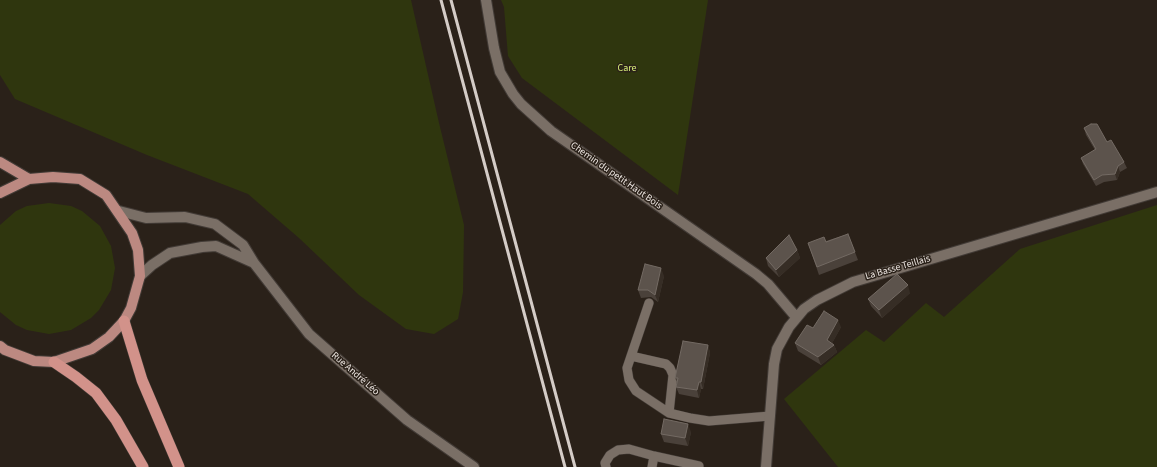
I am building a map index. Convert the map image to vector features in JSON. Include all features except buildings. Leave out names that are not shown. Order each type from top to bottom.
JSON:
[{"type":"highway","points":[[124,320],[142,380],[179,467]]},
{"type":"highway","points":[[54,362],[96,393],[116,420],[143,467]]},
{"type":"main road","points":[[0,162],[29,179]]},
{"type":"main road","points":[[0,193],[29,179],[53,177],[80,179],[106,195],[119,211],[132,233],[138,250],[140,276],[131,308],[124,320],[109,337],[92,349],[54,362],[34,361],[5,350],[0,346]]},
{"type":"street","name":"Chemin du petit Haut Bois","points":[[486,0],[494,48],[500,72],[513,94],[528,111],[558,135],[756,274],[768,284],[796,317]]},
{"type":"street","name":"La Basse Teillais","points":[[766,467],[774,364],[778,349],[782,338],[796,317],[817,300],[853,282],[1157,192]]},
{"type":"street","name":"Rue André Léo","points":[[119,211],[146,218],[185,217],[215,224],[243,245],[254,263],[309,334],[407,420],[474,467]]},
{"type":"street","name":"Rue André Léo","points":[[140,276],[152,265],[170,253],[202,247],[216,246],[254,263]]},
{"type":"lane","points":[[649,303],[626,368],[629,380],[636,391],[669,413],[709,421],[770,416]]},
{"type":"lane","points":[[631,356],[666,364],[670,368],[673,375],[669,413]]},
{"type":"lane","points":[[606,467],[605,463],[610,455],[618,450],[629,449],[698,466]]},
{"type":"lane","points":[[652,467],[654,456]]},
{"type":"green space","points":[[0,0],[411,0],[464,225],[463,292],[458,319],[434,334],[406,329],[359,295],[299,238],[248,194],[147,155],[15,99],[0,75]]},
{"type":"green space","name":"Care","points":[[501,0],[708,0],[678,195],[522,78],[508,56],[504,7]]},
{"type":"green space","points":[[49,203],[71,206],[82,211],[100,226],[111,246],[115,268],[111,290],[99,310],[91,318],[71,330],[49,334],[27,330],[16,325],[0,312],[0,225],[16,211],[27,206]]},
{"type":"green space","points":[[1157,205],[1157,467],[838,467],[784,399],[866,330],[884,342],[926,303],[944,317],[1020,249]]},
{"type":"railway","points":[[441,0],[565,467]]},
{"type":"railway","points":[[451,0],[575,467]]}]
